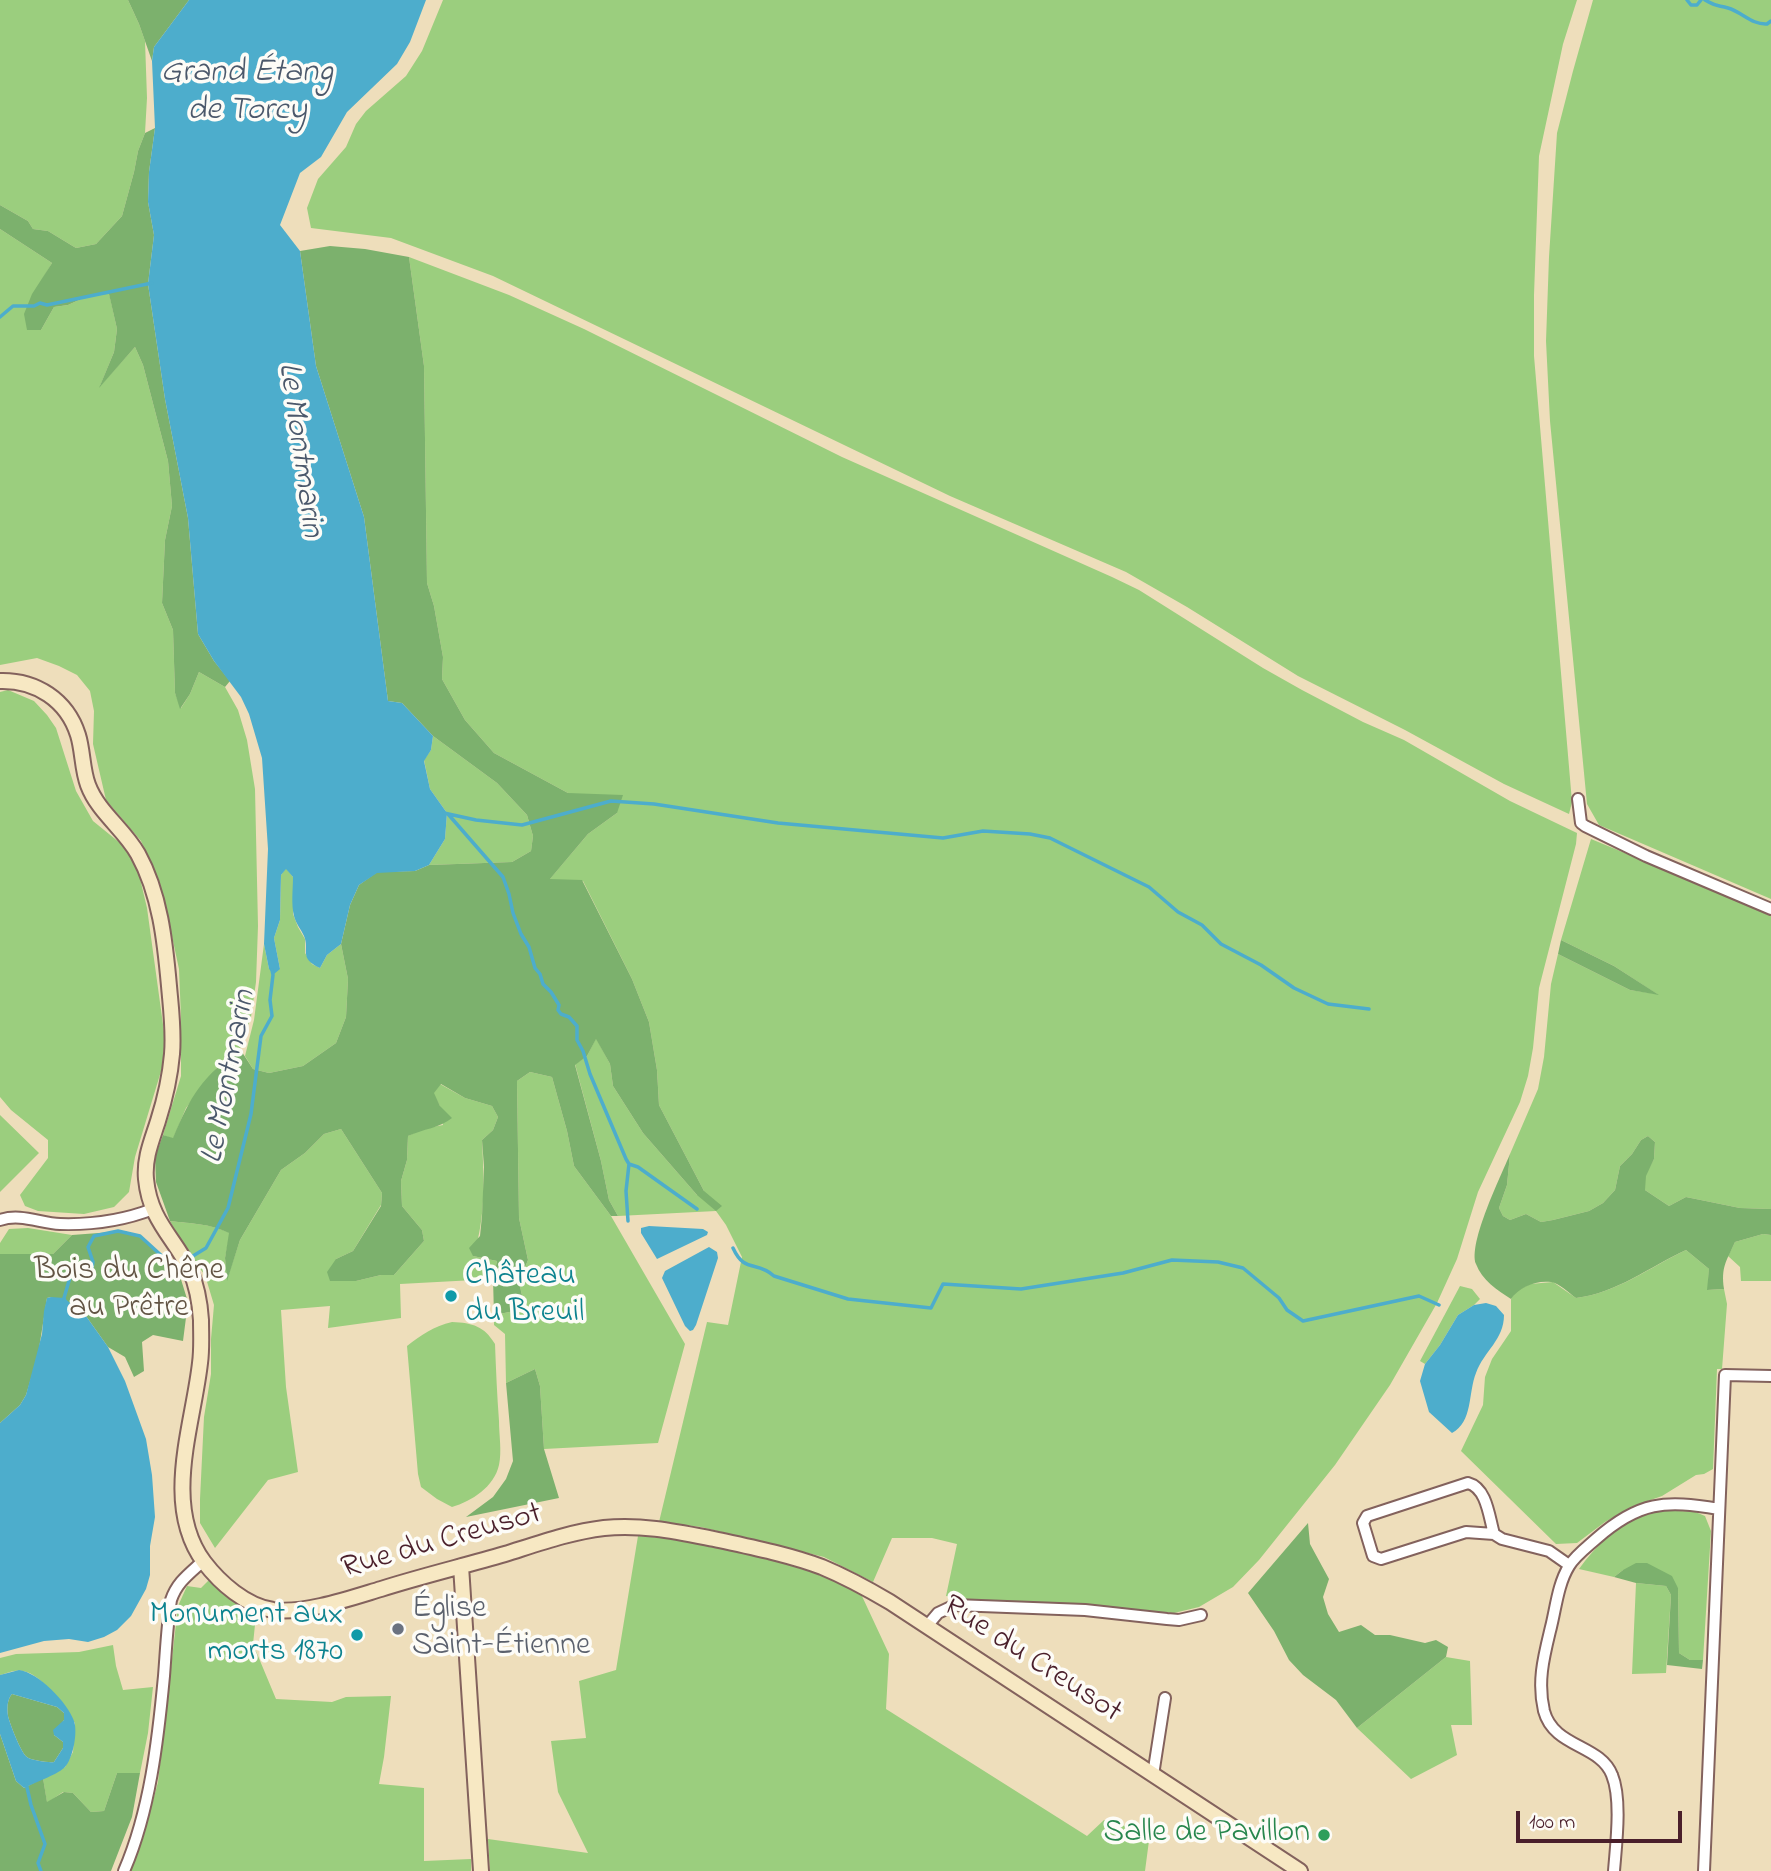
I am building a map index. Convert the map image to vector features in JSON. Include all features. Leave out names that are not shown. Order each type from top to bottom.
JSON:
[{"type":"street","name":"Rue du Creusot","points":[[0,681],[18,681],[44,690],[64,709],[77,733],[88,787],[94,799],[137,852],[153,886],[162,926],[172,1026],[170,1076],[148,1148],[146,1179],[153,1209],[161,1227],[185,1263],[195,1286],[201,1318],[201,1359],[183,1468],[183,1508],[193,1541],[203,1561],[222,1581],[245,1600],[260,1607],[291,1610],[335,1602],[577,1533],[603,1528],[653,1528],[765,1550],[820,1567],[867,1588],[1300,1871]]},
{"type":"street","points":[[1578,799],[1581,823],[1585,826],[1646,856],[1771,909]]},
{"type":"street","points":[[0,1220],[22,1218],[60,1224],[105,1223],[153,1209]]},
{"type":"street","points":[[1704,1871],[1725,1375],[1771,1376]]},
{"type":"street","points":[[1494,1534],[1481,1492],[1476,1485],[1468,1483],[1367,1516],[1363,1523],[1373,1556],[1381,1559],[1466,1532],[1494,1534],[1502,1539],[1549,1551],[1569,1565]]},
{"type":"street","points":[[1614,1871],[1617,1807],[1612,1773],[1604,1763],[1563,1738],[1552,1728],[1545,1715],[1540,1676],[1555,1603],[1569,1565],[1605,1531],[1647,1507],[1661,1504],[1690,1504],[1719,1509]]},
{"type":"street","points":[[124,1871],[142,1820],[148,1792],[163,1688],[171,1601],[181,1580],[203,1561]]},
{"type":"street","points":[[461,1566],[481,1871]]},
{"type":"street","points":[[927,1626],[938,1613],[955,1605],[1085,1611],[1179,1620],[1201,1615]]},
{"type":"street","points":[[1153,1775],[1165,1698]]},
{"type":"green space","points":[[0,0],[128,0],[139,24],[145,41],[145,133],[122,216],[96,244],[76,248],[48,231],[33,229],[28,221],[0,205]]},
{"type":"green space","points":[[128,0],[189,0],[154,47],[152,61],[139,24]]},
{"type":"green space","points":[[443,0],[1577,0],[1563,44],[1539,156],[1534,295],[1534,356],[1572,802],[1569,814],[1504,784],[1298,676],[1126,572],[950,496],[493,276],[391,238],[311,228],[307,208],[318,179],[346,147],[356,124],[366,111],[406,76],[422,51]]},
{"type":"green space","points":[[1593,0],[1771,0],[1771,899],[1599,825],[1587,804],[1550,421],[1546,341],[1557,133]]},
{"type":"green space","points":[[155,128],[149,172],[148,202],[154,235],[148,284],[165,399],[188,518],[198,634],[230,681],[225,687],[199,672],[180,709],[175,693],[173,630],[162,603],[165,540],[172,506],[168,461],[143,365],[135,347],[99,388],[114,352],[117,329],[109,294],[90,295],[68,305],[54,307],[41,330],[27,330],[24,314],[32,294],[52,263],[0,229],[0,205],[28,221],[33,229],[48,231],[76,248],[96,244],[122,216],[138,151],[145,133]]},
{"type":"green space","points":[[0,229],[52,263],[43,278],[41,330],[54,307],[68,305],[90,295],[109,293],[117,329],[114,352],[100,386],[135,347],[143,365],[168,461],[172,506],[165,540],[162,603],[173,630],[175,693],[181,708],[199,672],[225,687],[238,710],[247,740],[255,789],[258,926],[256,982],[251,1017],[240,1049],[219,1065],[186,1108],[173,1139],[163,1135],[181,1076],[179,969],[155,872],[141,841],[106,800],[93,744],[94,711],[90,691],[77,675],[37,658],[0,665]]},
{"type":"green space","points":[[330,246],[409,257],[424,366],[427,583],[443,657],[442,679],[465,720],[494,753],[568,793],[623,795],[617,813],[588,834],[550,879],[582,880],[632,979],[649,1022],[657,1070],[659,1105],[704,1191],[722,1206],[716,1211],[697,1195],[643,1133],[613,1086],[610,1064],[596,1039],[587,1056],[575,1065],[609,1200],[618,1216],[611,1216],[574,1166],[552,1077],[530,1072],[517,1081],[519,1218],[528,1260],[519,1282],[525,1309],[494,1315],[493,1279],[497,1261],[473,1256],[469,1248],[480,1236],[484,1167],[482,1140],[493,1130],[498,1117],[492,1106],[465,1098],[441,1084],[434,1093],[440,1106],[452,1118],[408,1136],[407,1160],[401,1181],[402,1206],[422,1230],[424,1241],[394,1275],[356,1281],[330,1281],[327,1272],[336,1259],[353,1251],[381,1206],[382,1193],[341,1129],[324,1134],[305,1153],[281,1170],[240,1240],[227,1281],[225,1258],[229,1233],[207,1226],[170,1221],[156,1182],[155,1157],[163,1135],[173,1138],[199,1088],[240,1049],[253,1069],[269,1073],[303,1066],[336,1043],[346,1017],[348,979],[341,944],[350,905],[359,885],[377,872],[415,871],[429,865],[512,862],[531,851],[533,836],[527,815],[497,783],[433,736],[402,703],[388,701],[364,517],[316,366],[300,251]]},
{"type":"green space","points":[[409,257],[509,295],[584,329],[842,457],[1139,590],[1302,690],[1404,740],[1510,801],[1577,833],[1539,988],[1528,1076],[1520,1102],[1478,1192],[1457,1259],[1437,1303],[1390,1385],[1335,1465],[1259,1560],[1233,1587],[1199,1607],[1174,1613],[963,1599],[946,1596],[957,1544],[932,1538],[892,1538],[873,1582],[824,1557],[701,1527],[659,1522],[707,1322],[728,1325],[742,1257],[716,1211],[618,1216],[609,1200],[575,1064],[587,1056],[596,1038],[610,1064],[613,1086],[643,1133],[697,1195],[704,1191],[659,1105],[657,1070],[649,1022],[632,979],[583,881],[549,880],[588,834],[617,813],[568,793],[494,753],[465,720],[442,679],[443,657],[427,583],[424,366]]},
{"type":"green space","points":[[8,690],[34,701],[56,728],[76,791],[93,821],[125,847],[138,870],[147,908],[165,1039],[162,1068],[135,1157],[129,1192],[114,1207],[84,1214],[38,1211],[25,1206],[20,1195],[48,1158],[48,1140],[11,1110],[0,1097],[0,692]]},
{"type":"green space","points":[[433,736],[497,783],[527,815],[533,836],[531,851],[512,862],[429,865],[445,839],[447,813],[430,789],[424,760],[431,750]]},
{"type":"green space","points":[[1591,839],[1771,916],[1771,1209],[1740,1208],[1686,1197],[1669,1206],[1645,1190],[1645,1176],[1654,1159],[1655,1142],[1648,1136],[1641,1140],[1620,1166],[1615,1190],[1603,1203],[1589,1211],[1541,1222],[1526,1214],[1510,1220],[1503,1216],[1499,1208],[1507,1185],[1510,1154],[1538,1089],[1551,984],[1558,954],[1630,990],[1657,994],[1614,966],[1561,940]]},
{"type":"green space","points":[[286,868],[293,877],[293,914],[305,939],[305,953],[312,964],[320,968],[327,955],[341,944],[348,979],[346,1017],[336,1043],[303,1066],[269,1073],[253,1069],[245,1056],[254,1020],[264,944],[269,969],[280,969],[274,938],[280,920],[281,875]]},
{"type":"green space","points":[[1561,940],[1614,966],[1659,995],[1630,990],[1558,954]]},
{"type":"green space","points":[[530,1072],[552,1077],[574,1166],[611,1216],[685,1344],[658,1443],[544,1449],[540,1386],[535,1369],[506,1383],[505,1334],[494,1325],[494,1315],[525,1309],[519,1282],[528,1260],[519,1218],[517,1081]]},
{"type":"green space","points":[[440,1084],[465,1098],[492,1106],[498,1117],[493,1130],[482,1140],[482,1213],[473,1256],[497,1261],[493,1279],[400,1284],[401,1318],[328,1328],[330,1306],[281,1310],[286,1387],[298,1472],[268,1480],[215,1548],[200,1523],[204,1417],[211,1374],[214,1305],[205,1275],[189,1255],[170,1221],[207,1226],[230,1233],[225,1258],[227,1279],[240,1240],[281,1170],[305,1153],[324,1134],[341,1129],[382,1193],[381,1205],[353,1251],[336,1259],[356,1281],[394,1275],[424,1241],[422,1230],[402,1206],[401,1181],[407,1160],[408,1136],[422,1129],[443,1125],[440,1106],[433,1093]]},
{"type":"green space","points":[[0,1115],[39,1153],[0,1192]]},
{"type":"green space","points":[[1648,1136],[1655,1142],[1654,1159],[1646,1176],[1645,1190],[1669,1206],[1686,1197],[1740,1208],[1771,1209],[1771,1235],[1763,1234],[1735,1242],[1724,1270],[1724,1289],[1707,1290],[1709,1269],[1686,1250],[1619,1285],[1576,1298],[1557,1284],[1545,1282],[1523,1288],[1511,1299],[1486,1280],[1476,1264],[1477,1241],[1510,1154],[1507,1185],[1499,1208],[1503,1216],[1510,1220],[1526,1214],[1541,1222],[1589,1211],[1603,1203],[1615,1190],[1620,1166],[1641,1140]]},
{"type":"green space","points":[[28,1228],[72,1235],[53,1254],[0,1254],[0,1243],[9,1229]]},
{"type":"green space","name":"Bois du Chêne au Prêtre","points":[[125,1231],[146,1240],[179,1273],[188,1302],[183,1341],[153,1335],[142,1342],[144,1371],[134,1377],[125,1357],[108,1347],[86,1316],[51,1297],[47,1298],[38,1355],[26,1395],[20,1405],[0,1423],[0,1254],[53,1254],[72,1235]]},
{"type":"green space","points":[[1763,1234],[1771,1235],[1771,1281],[1741,1281],[1740,1267],[1728,1256],[1735,1242]]},
{"type":"green space","points":[[1686,1250],[1709,1269],[1708,1290],[1724,1289],[1727,1304],[1722,1369],[1717,1369],[1713,1469],[1696,1475],[1662,1496],[1631,1507],[1577,1543],[1556,1544],[1461,1451],[1483,1405],[1485,1377],[1492,1359],[1511,1331],[1511,1299],[1516,1291],[1530,1284],[1553,1282],[1576,1298],[1591,1295],[1619,1285]]},
{"type":"green space","points":[[1460,1286],[1472,1289],[1480,1299],[1458,1315],[1425,1364],[1420,1361]]},
{"type":"green space","points":[[452,1322],[477,1327],[487,1333],[495,1344],[500,1449],[499,1465],[492,1480],[474,1497],[452,1507],[421,1487],[407,1346],[428,1331]]},
{"type":"green space","points":[[535,1369],[540,1386],[544,1449],[559,1498],[466,1517],[493,1497],[506,1479],[513,1461],[506,1383]]},
{"type":"green space","points":[[1659,1511],[1693,1511],[1705,1516],[1711,1531],[1703,1660],[1690,1660],[1679,1653],[1678,1588],[1623,1570],[1614,1577],[1579,1569],[1609,1536],[1627,1522]]},
{"type":"green space","points":[[1308,1523],[1310,1544],[1329,1579],[1323,1597],[1328,1614],[1339,1632],[1361,1625],[1375,1635],[1390,1635],[1425,1643],[1436,1640],[1448,1647],[1446,1657],[1357,1728],[1336,1700],[1303,1675],[1289,1660],[1274,1631],[1248,1593]]},
{"type":"green space","points":[[638,1536],[691,1540],[777,1561],[818,1573],[861,1594],[889,1654],[886,1709],[1087,1836],[1104,1820],[1150,1833],[1145,1871],[490,1871],[488,1839],[588,1853],[558,1792],[551,1741],[586,1738],[579,1681],[616,1670]]},
{"type":"green space","points":[[1636,1563],[1647,1563],[1672,1576],[1678,1588],[1679,1653],[1690,1660],[1703,1660],[1702,1669],[1667,1665],[1671,1595],[1666,1586],[1636,1583],[1614,1577]]},
{"type":"green space","points":[[209,1580],[256,1615],[253,1644],[276,1699],[332,1702],[346,1697],[391,1696],[379,1784],[424,1788],[424,1861],[471,1859],[471,1871],[131,1871],[158,1782],[178,1606],[187,1586],[201,1588]]},
{"type":"green space","points":[[1636,1583],[1666,1586],[1671,1595],[1666,1673],[1632,1674]]},
{"type":"green space","points":[[113,1645],[123,1690],[153,1687],[140,1773],[117,1773],[104,1811],[91,1812],[73,1793],[63,1792],[47,1803],[43,1778],[65,1767],[73,1752],[75,1723],[38,1678],[17,1670],[0,1675],[0,1658],[16,1654],[79,1652]]},
{"type":"green space","points":[[1446,1657],[1470,1661],[1472,1725],[1451,1725],[1457,1755],[1411,1779],[1357,1728]]},
{"type":"green space","points":[[12,1694],[57,1707],[64,1713],[64,1720],[54,1735],[63,1742],[63,1748],[54,1762],[29,1758],[22,1750],[8,1716],[8,1704]]},
{"type":"green space","points":[[0,1734],[16,1781],[24,1788],[43,1778],[47,1802],[64,1792],[73,1793],[91,1812],[104,1811],[117,1773],[140,1773],[132,1817],[111,1871],[0,1871]]},
{"type":"water","name":"Grand Étang de Torcy","points":[[189,0],[426,0],[410,42],[397,64],[347,112],[321,157],[300,173],[280,225],[300,251],[316,366],[364,517],[388,701],[402,703],[433,736],[431,750],[424,761],[430,789],[447,813],[445,839],[429,865],[415,871],[377,873],[359,885],[350,905],[341,944],[327,955],[320,968],[307,957],[306,941],[293,911],[293,877],[286,869],[281,875],[280,920],[274,938],[280,969],[274,974],[269,969],[264,944],[268,849],[262,758],[241,697],[198,634],[188,518],[165,399],[148,284],[154,235],[148,202],[155,128],[152,61],[154,47]]},
{"type":"water","points":[[649,1226],[703,1229],[708,1232],[707,1235],[657,1259],[641,1233],[641,1228]]},
{"type":"water","points":[[709,1247],[717,1252],[718,1258],[696,1325],[690,1331],[662,1278],[665,1271]]},
{"type":"water","points":[[47,1298],[64,1298],[86,1316],[108,1347],[125,1381],[146,1439],[155,1517],[150,1546],[150,1575],[146,1589],[131,1616],[117,1630],[104,1637],[88,1642],[69,1639],[44,1641],[0,1653],[0,1423],[20,1405],[26,1395],[42,1334]]},
{"type":"water","points":[[1486,1303],[1496,1306],[1504,1315],[1501,1332],[1476,1373],[1467,1414],[1459,1428],[1452,1433],[1429,1412],[1420,1381],[1425,1364],[1458,1315],[1474,1305]]},
{"type":"water","points":[[19,1670],[35,1676],[59,1697],[74,1721],[74,1746],[67,1764],[56,1773],[24,1788],[16,1781],[0,1734],[0,1675]],"holes":[[[12,1694],[57,1707],[64,1713],[64,1720],[53,1730],[54,1735],[63,1742],[63,1748],[54,1762],[29,1758],[22,1750],[9,1720],[10,1696]]]},
{"type":"waterway","points":[[1687,0],[1691,5],[1697,5],[1701,0]]},
{"type":"waterway","points":[[1705,0],[1762,24],[1771,21]]},
{"type":"waterway","points":[[0,317],[13,306],[34,306],[40,303],[47,305],[152,283]]},
{"type":"waterway","points":[[444,813],[522,825],[611,801],[654,804],[778,823],[943,838],[983,831],[1050,838],[1149,887],[1178,912],[1202,925],[1221,944],[1261,965],[1294,988],[1328,1004],[1369,1009]]},
{"type":"waterway","points":[[448,814],[503,877],[513,913],[529,947],[535,968],[559,1005],[558,1010],[577,1026],[577,1040],[629,1164],[638,1167],[697,1209]]},
{"type":"waterway","name":"Le Montmarin","points":[[188,1259],[206,1248],[228,1208],[251,1114],[261,1036],[272,1016],[272,970]]},
{"type":"waterway","points":[[628,1221],[626,1191],[629,1164]]},
{"type":"waterway","name":"Le Montmarin","points":[[65,1301],[71,1274],[92,1268],[93,1262],[88,1247],[94,1236],[118,1231],[140,1236],[175,1268],[182,1263]]},
{"type":"waterway","points":[[733,1248],[742,1261],[774,1276],[848,1299],[931,1308],[943,1284],[1021,1289],[1123,1273],[1172,1260],[1218,1262],[1243,1268],[1279,1298],[1287,1310],[1303,1321],[1419,1296],[1439,1305]]},
{"type":"waterway","name":"Le Montmarin","points":[[26,1783],[45,1844],[38,1863],[41,1871]]},
{"type":"place","name":"Château du Breuil","points":[[451,1296]]},
{"type":"place","name":"Église Saint-Étienne","points":[[398,1629]]},
{"type":"place","name":"Monument aux morts 1870","points":[[357,1635]]},
{"type":"place","name":"Salle de Pavillon","points":[[1324,1835]]}]
